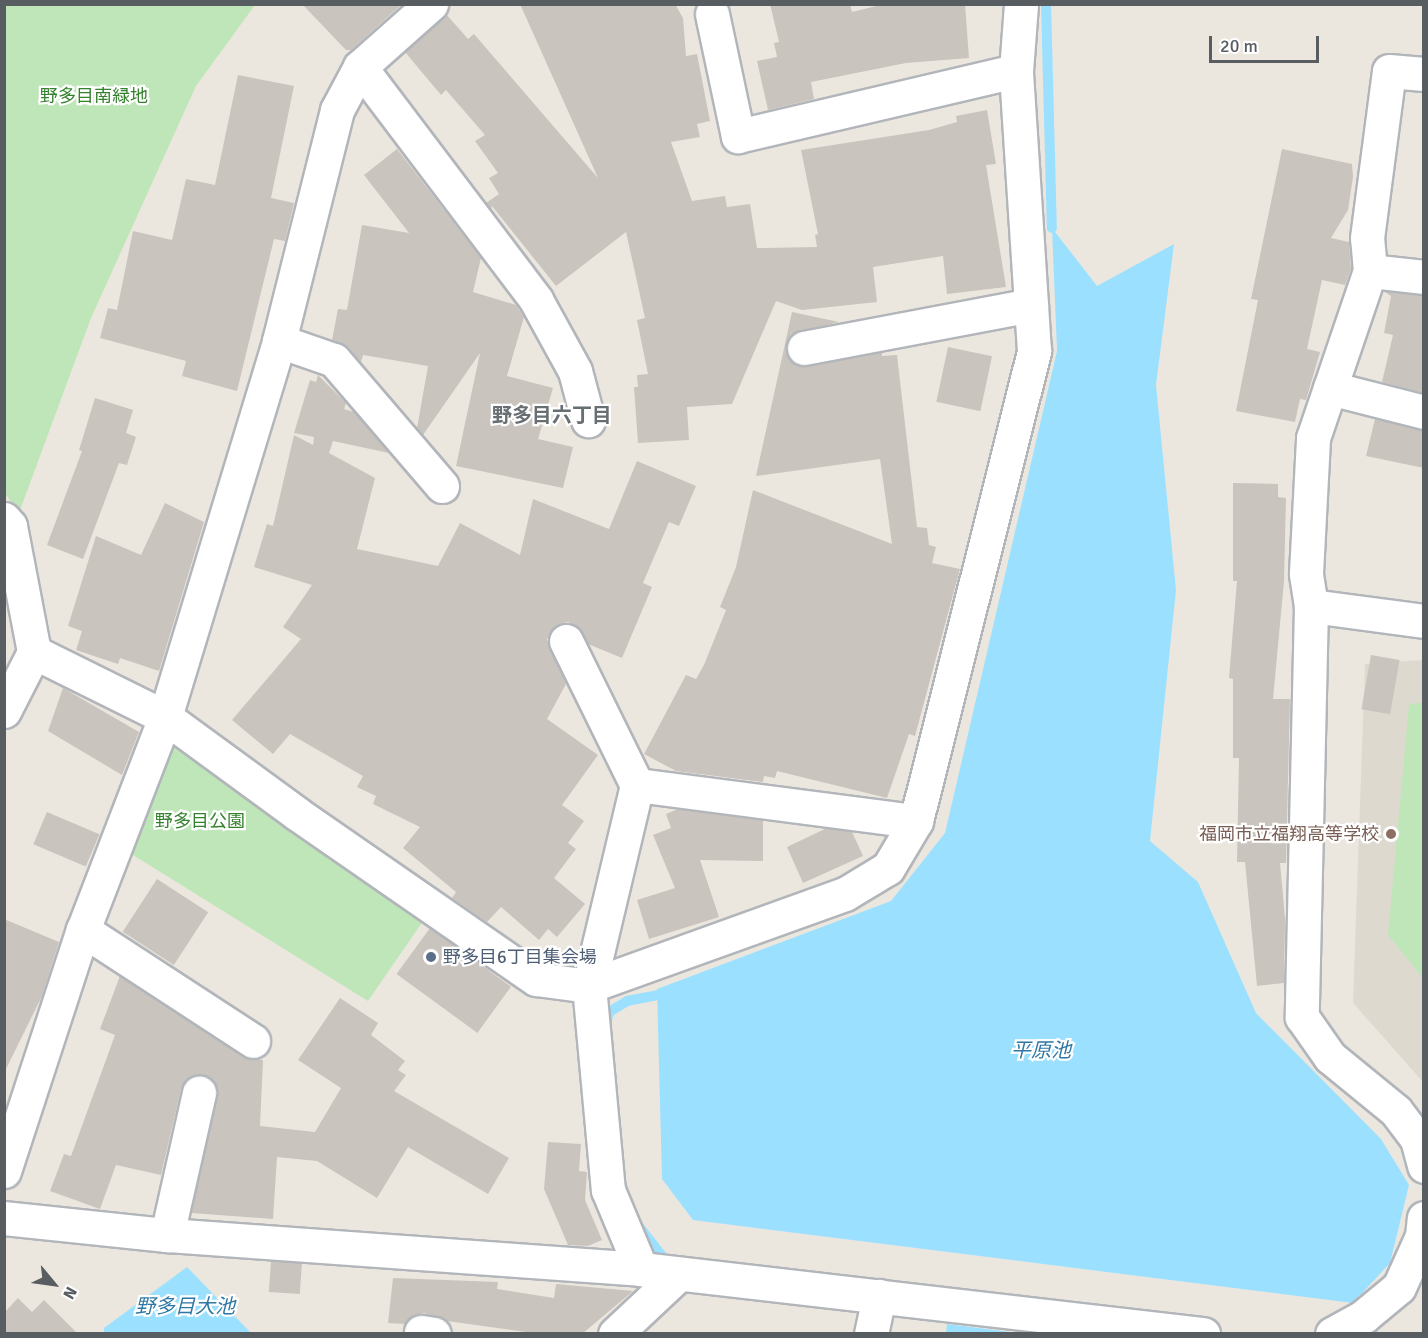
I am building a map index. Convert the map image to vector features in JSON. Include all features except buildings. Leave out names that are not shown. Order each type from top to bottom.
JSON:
[{"type":"street","points":[[4,1172],[83,930],[165,717],[279,341],[337,110],[360,67],[431,4]]},
{"type":"street","points":[[34,652],[165,717],[296,813],[536,979],[589,986],[845,894],[888,868],[916,821],[1034,351],[1016,71],[1021,4]]},
{"type":"street","points":[[712,14],[738,136],[1016,71]]},
{"type":"street","points":[[360,67],[536,300],[575,371],[588,420]]},
{"type":"street","points":[[1424,75],[1389,71],[1367,238],[1370,271],[1313,438],[1306,573],[1311,606],[1302,1017],[1330,1057],[1396,1111],[1417,1139],[1424,1166]]},
{"type":"street","points":[[1370,271],[1424,277]]},
{"type":"street","points":[[804,348],[1031,305]]},
{"type":"street","points":[[279,341],[334,360],[442,486]]},
{"type":"street","points":[[1330,388],[1424,411]]},
{"type":"street","points":[[4,519],[9,526],[34,652],[4,711]]},
{"type":"street","points":[[1311,606],[1424,621]]},
{"type":"street","points":[[566,641],[637,785],[589,986],[608,1190],[641,1269]]},
{"type":"street","points":[[637,785],[916,821]]},
{"type":"street","points":[[83,930],[253,1041]]},
{"type":"street","points":[[166,1234],[199,1093]]},
{"type":"street","points":[[4,1218],[166,1234],[641,1269],[1203,1334]]},
{"type":"street","points":[[1332,1334],[1364,1316],[1399,1287],[1422,1236],[1424,1218]]},
{"type":"street","points":[[615,1334],[679,1274]]},
{"type":"street","points":[[871,1334],[879,1296]]},
{"type":"shaded area","name":"福岡市立福翔高等学校","points":[[1423,660],[1423,1082],[1353,1003],[1365,664]]},
{"type":"green space","name":"野多目南緑地","points":[[4,5],[255,5],[196,86],[91,318],[19,513],[4,492]]},
{"type":"green space","points":[[1424,703],[1423,978],[1388,935],[1409,704]]},
{"type":"green space","name":"野多目公園","points":[[165,717],[432,908],[368,1001],[117,845]]},
{"type":"water","name":"平原池","points":[[1052,228],[1097,286],[1174,244],[1156,385],[1176,590],[1150,841],[1198,882],[1256,1013],[1381,1139],[1409,1185],[1390,1263],[1353,1303],[693,1220],[662,1179],[657,989],[891,901],[945,833],[1057,351]]},
{"type":"water","name":"野多目大池","points":[[187,1267],[251,1333],[104,1333],[104,1328]]},
{"type":"water","points":[[947,1324],[1018,1333],[946,1333]]},
{"type":"waterway","points":[[1046,4],[1052,228]]},
{"type":"waterway","points":[[605,1028],[609,1012],[627,1001],[657,995]]},
{"type":"waterway","points":[[637,1224],[666,1261]]},
{"type":"place","name":"福岡市立福翔高等学校","points":[[1391,834]]},
{"type":"place","name":"野多目6丁目集会場","points":[[431,957]]},
{"type":"district","name":"野多目六丁目","points":[[552,415]]}]
